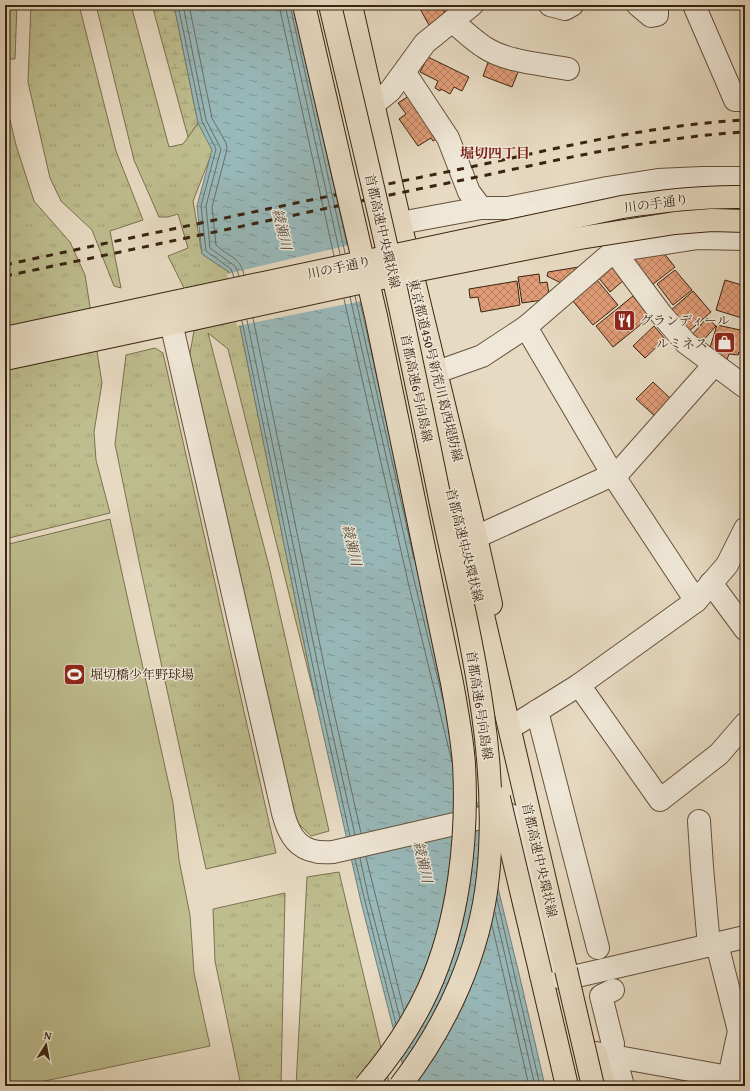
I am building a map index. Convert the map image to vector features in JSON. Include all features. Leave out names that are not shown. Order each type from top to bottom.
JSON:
[{"type":"main road","name":"首都高速中央環状線","points":[[304,5],[376,316],[452,683],[460,728],[463,756],[465,803],[463,843],[454,907],[448,936],[440,962],[428,990],[406,1030],[380,1068],[365,1086]]},
{"type":"main road","name":"首都高速中央環状線","points":[[330,5],[401,311],[456,500],[593,1086]]},
{"type":"main road","name":"東京都道450号新荒川葛西堤防線","points":[[351,5],[400,223],[476,537],[577,976],[609,1054],[604,1086]]},
{"type":"main road","name":"川の手通り","points":[[5,338],[161,315],[190,309],[622,207],[710,196],[745,180]]},
{"type":"main road","name":"川の手通り","points":[[190,309],[419,270],[580,238],[675,223],[712,220],[745,221]]},
{"type":"main road","name":"首都高速6号向島線","points":[[400,1086],[416,1066],[442,1023],[463,976],[475,943],[488,878],[492,806],[490,772],[477,676],[401,311]]},
{"type":"main road","name":"川の手通り","points":[[5,359],[161,315]]},
{"type":"main road","name":"首都高速中央環状線","points":[[376,316],[471,680],[567,1086]]},
{"type":"street","points":[[374,104],[390,91],[405,73],[425,43],[453,22],[472,5]]},
{"type":"street","points":[[550,5],[565,9],[572,5]]},
{"type":"street","points":[[638,5],[651,16],[657,15],[657,5]]},
{"type":"street","points":[[694,5],[735,100],[745,100]]},
{"type":"street","points":[[453,22],[485,48],[497,54],[568,69]]},
{"type":"street","points":[[405,73],[448,138],[469,192],[481,208]]},
{"type":"street","points":[[400,223],[481,208],[508,208],[607,188],[658,180],[702,178],[745,180]]},
{"type":"street","points":[[607,188],[614,251],[686,344],[745,387]]},
{"type":"street","points":[[437,372],[482,356],[526,327],[614,251],[698,238],[745,239]]},
{"type":"street","points":[[161,315],[283,813],[288,829],[293,838],[299,844],[323,853],[341,851],[498,814],[504,813],[512,815],[521,828],[553,972],[561,978],[577,976],[745,937]]},
{"type":"street","points":[[526,327],[613,475],[696,601]]},
{"type":"street","points":[[476,537],[619,472],[714,365]]},
{"type":"street","points":[[518,723],[579,685],[696,601],[727,565],[743,537]]},
{"type":"street","points":[[711,583],[745,629]]},
{"type":"street","points":[[579,685],[660,800],[719,754],[745,724]]},
{"type":"street","points":[[537,711],[598,948]]},
{"type":"street","points":[[609,1054],[700,1079],[737,1079],[739,1031],[713,945],[702,867],[699,821]]},
{"type":"street","points":[[613,990],[601,996],[609,1054],[623,1086]]},
{"type":"green space","points":[[5,5],[17,5],[15,59],[5,58]]},
{"type":"green space","points":[[31,5],[79,5],[116,151],[143,220],[110,231],[121,288],[114,286],[92,230],[61,201],[50,178],[28,82]]},
{"type":"green space","points":[[96,5],[131,5],[169,147],[183,144],[198,123],[213,150],[193,201],[202,254],[229,272],[316,702],[228,349],[208,333],[269,566],[329,831],[311,836],[287,812],[189,359],[197,314],[168,256],[188,248],[178,214],[168,217],[159,217],[134,160]]},
{"type":"green space","points":[[152,5],[174,5],[198,123],[188,137]]},
{"type":"green space","points":[[5,99],[16,145],[34,201],[70,242],[85,275],[102,383],[94,432],[96,460],[110,513],[5,539]]},
{"type":"green space","points":[[155,348],[163,353],[276,853],[206,869],[115,444],[126,355]]},
{"type":"green space","name":"堀切橋少年野球場","points":[[110,519],[173,803],[179,860],[190,915],[194,973],[210,1046],[21,1086],[7,1086],[5,1076],[5,545]]},
{"type":"green space","points":[[339,872],[390,1086],[296,1086],[307,877]]},
{"type":"green space","points":[[285,893],[281,1086],[241,1086],[215,961],[213,909]]},
{"type":"water","name":"綾瀬川","points":[[174,5],[293,5],[423,582],[545,1086],[408,1086],[361,902],[316,702],[229,272],[202,254],[197,206],[212,150],[198,123]]},
{"type":"pier","points":[[349,245],[362,301],[237,326],[227,274]]},
{"type":"building","points":[[418,5],[441,5],[448,18],[430,27]]},
{"type":"building","points":[[428,57],[469,77],[462,91],[454,87],[450,94],[441,89],[440,91],[435,88],[438,81],[420,72]]},
{"type":"building","points":[[489,60],[520,67],[512,87],[483,76]]},
{"type":"building","points":[[409,96],[439,137],[433,141],[431,138],[418,146],[399,119],[406,114],[398,103]]},
{"type":"building","points":[[662,251],[675,267],[652,285],[634,259]]},
{"type":"building","points":[[612,265],[624,280],[610,292],[598,277]]},
{"type":"building","points":[[579,267],[565,285],[547,276],[548,272]]},
{"type":"building","points":[[675,270],[692,290],[673,305],[657,284]]},
{"type":"building","points":[[539,274],[540,283],[547,282],[550,299],[522,303],[518,277]]},
{"type":"building","points":[[597,280],[618,305],[593,325],[572,300]]},
{"type":"building","points":[[725,280],[745,286],[745,319],[716,310]]},
{"type":"building","points":[[517,281],[520,305],[481,312],[478,297],[470,298],[469,289]]},
{"type":"building","points":[[693,291],[711,312],[688,332],[670,311]]},
{"type":"building","points":[[633,296],[650,317],[613,347],[596,326]]},
{"type":"building","points":[[707,318],[716,326],[700,344],[691,336]]},
{"type":"building","points":[[717,325],[745,331],[744,353],[739,352],[738,355],[729,354],[726,362],[709,351]]},
{"type":"building","points":[[654,326],[665,339],[645,358],[633,346]]},
{"type":"building","points":[[653,382],[673,401],[657,418],[636,399]]},
{"type":"railway","points":[[5,265],[602,139],[673,127],[745,120]]},
{"type":"railway","points":[[5,276],[593,153],[669,140],[745,132]]},
{"type":"place","name":"グランディール","points":[[625,320]]},
{"type":"place","name":"ルミネス","points":[[724,343]]},
{"type":"place","name":"堀切橋少年野球場","points":[[75,674]]},
{"type":"district","name":"堀切四丁目","points":[[495,153]]}]
